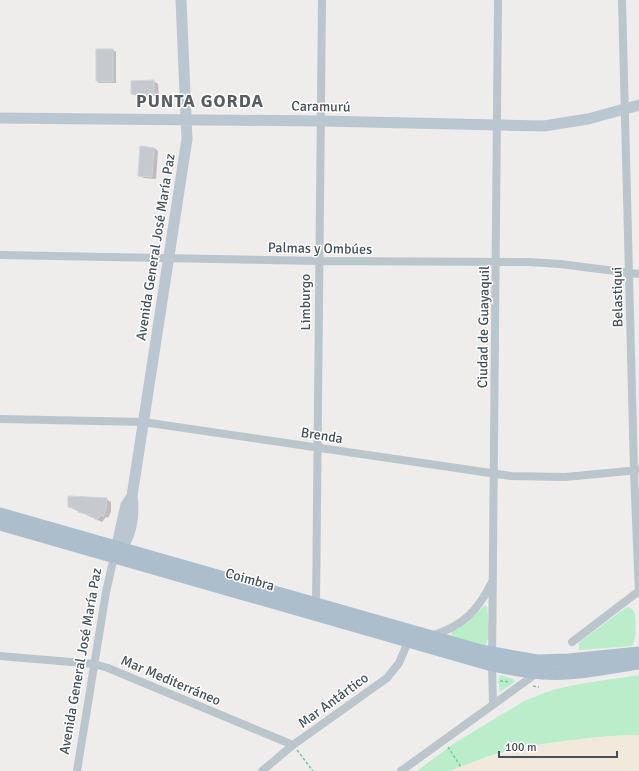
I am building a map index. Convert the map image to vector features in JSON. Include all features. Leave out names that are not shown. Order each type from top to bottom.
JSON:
[{"type":"main road","name":"Avenida General José María Paz","points":[[118,551],[128,538],[134,507],[132,496],[186,139],[181,0]]},
{"type":"main road","name":"Caramurú","points":[[0,118],[186,121],[321,121],[544,126],[588,120],[639,104]]},
{"type":"main road","name":"Coimbra","points":[[0,514],[408,642],[492,659],[537,661],[569,660],[639,653]]},
{"type":"main road","name":"Coimbra","points":[[0,524],[118,551],[316,605],[429,637],[537,673],[577,672],[639,663]]},
{"type":"street","name":"Limburgo","points":[[316,605],[322,0]]},
{"type":"street","name":"Ciudad de Guayaquil","points":[[493,704],[492,659],[498,0]]},
{"type":"street","name":"Belastiqui","points":[[622,0],[637,471],[639,592]]},
{"type":"street","name":"Palmas y Ombúes","points":[[0,255],[319,261],[496,262],[560,264],[639,274]]},
{"type":"street","name":"Brenda","points":[[0,419],[143,422],[317,447],[494,475],[565,477],[637,471]]},
{"type":"street","name":"Avenida General José María Paz","points":[[77,771],[106,592],[118,551]]},
{"type":"street","points":[[429,637],[446,631],[471,615],[483,601],[493,580]]},
{"type":"street","points":[[572,642],[639,592]]},
{"type":"street","name":"Mar Antártico","points":[[262,771],[293,745],[387,678],[399,663],[408,642]]},
{"type":"street","name":"Mar Mediterráneo","points":[[0,656],[94,664],[118,671],[293,745]]},
{"type":"street","points":[[401,771],[537,673]]},
{"type":"path","points":[[446,744],[461,767]]},
{"type":"path","points":[[293,745],[313,771]]},
{"type":"green space","points":[[485,605],[487,607],[489,634],[484,646],[451,636],[452,632],[468,622]]},
{"type":"green space","points":[[627,607],[633,610],[636,619],[635,635],[632,646],[579,650],[579,642]]},
{"type":"green space","points":[[501,675],[513,679],[515,682],[500,692],[498,679]]},
{"type":"green space","points":[[639,675],[639,735],[609,736],[525,746],[489,756],[450,771],[417,771],[453,744],[524,701],[552,690],[585,683]]},
{"type":"sand","points":[[639,735],[639,771],[450,771],[497,755],[543,744],[590,738]]},
{"type":"building","points":[[96,49],[113,49],[113,82],[96,81]]},
{"type":"building","points":[[154,80],[154,94],[131,94],[131,81]]},
{"type":"building","points":[[140,146],[154,148],[152,177],[138,176]]},
{"type":"building","points":[[68,496],[107,498],[106,509],[103,517],[101,515],[97,520],[90,515],[78,512],[78,509],[68,507]]},
{"type":"district","name":"PUNTA GORDA","points":[[200,101]]}]
